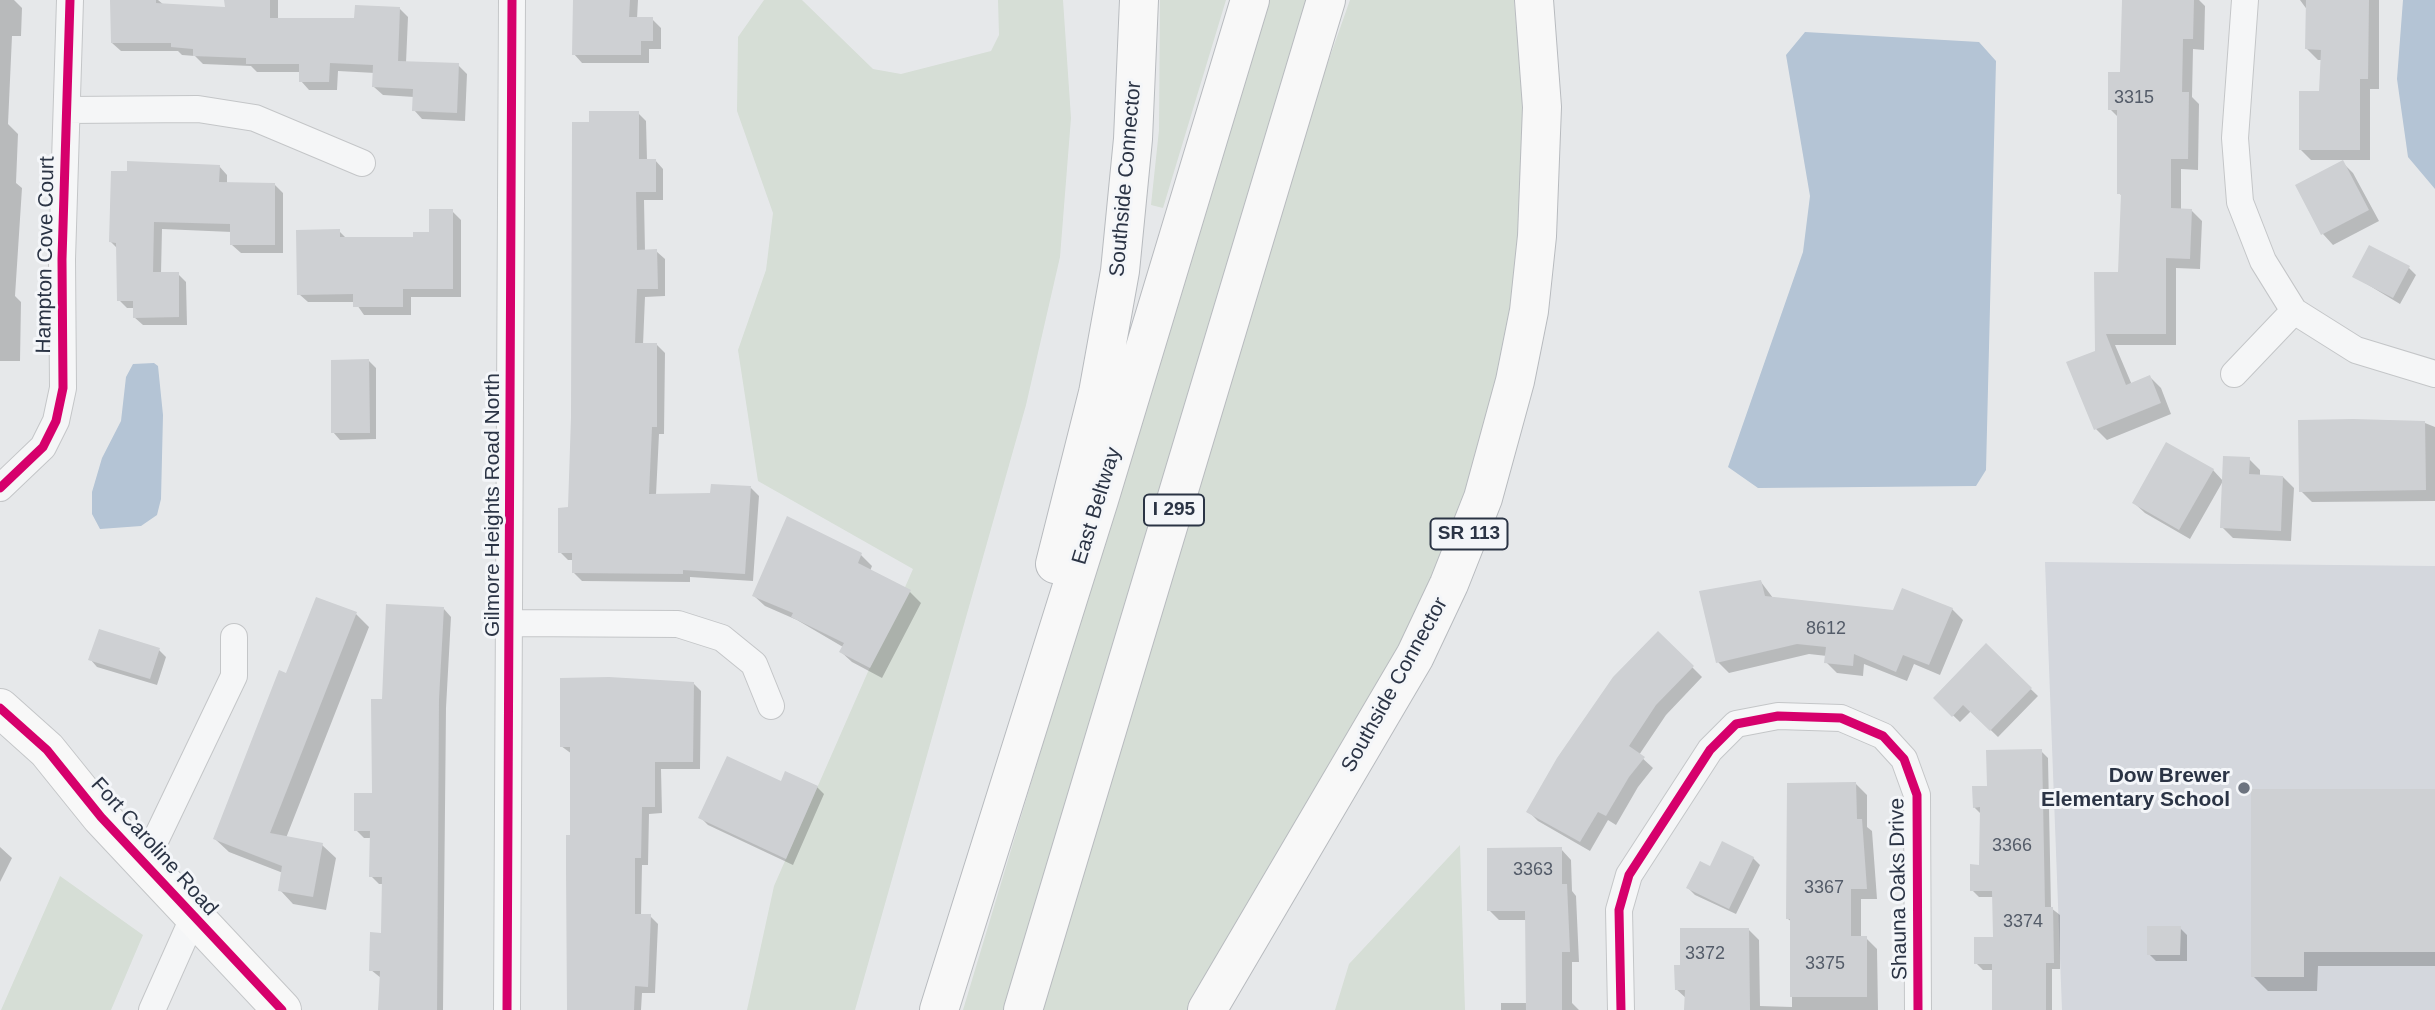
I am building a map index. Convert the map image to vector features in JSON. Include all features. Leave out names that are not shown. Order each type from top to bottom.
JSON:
[{"type":"main road","name":"Southside Connector","points":[[976,888],[1098,393],[1121,258],[1133,139],[1139,0]]},
{"type":"main road","name":"East Beltway","points":[[939,1010],[1100,500],[1250,0]]},
{"type":"main road","name":"Southside Connector","points":[[1207,1010],[1415,656],[1449,584],[1483,498],[1516,381],[1531,298],[1537,236],[1542,107],[1534,0]]},
{"type":"main road","name":"I 295","points":[[1023,1010],[1326,3]]},
{"type":"main road","name":"Fort Caroline Road","points":[[0,708],[47,750],[144,864],[282,1010]]},
{"type":"street","name":"Hampton Cove Court","points":[[0,488],[43,447],[56,421],[63,388],[62,260],[70,0]]},
{"type":"street","name":"Gilmore Heights Road North","points":[[507,1010],[512,0]]},
{"type":"street","points":[[2245,0],[2235,138],[2240,202],[2263,261],[2294,311],[2356,351],[2435,374]]},
{"type":"street","points":[[67,110],[198,109],[255,118],[362,163]]},
{"type":"street","points":[[2234,374],[2294,311]]},
{"type":"street","points":[[510,623],[678,624],[722,638],[754,664],[771,706]]},
{"type":"street","points":[[144,864],[234,676],[233,637]]},
{"type":"street","name":"Shauna Oaks Drive","points":[[1621,1010],[1619,911],[1629,875],[1710,750],[1736,724],[1778,716],[1841,718],[1883,736],[1904,759],[1917,795],[1918,1010]]},
{"type":"street","points":[[152,1010],[193,918]]},
{"type":"shaded area","points":[[764,0],[802,0],[873,69],[901,74],[991,51],[999,35],[998,0],[1063,0],[1071,118],[1060,257],[1026,405],[855,1010],[747,1010],[774,886],[913,569],[758,481],[738,350],[766,270],[773,213],[737,111],[738,37]]},
{"type":"shaded area","points":[[1160,0],[1226,0],[1163,208],[1151,205],[1159,130]]},
{"type":"shaded area","points":[[1266,0],[1311,0],[1007,1010],[963,1010]]},
{"type":"shaded area","points":[[1350,0],[1514,0],[1525,127],[1524,189],[1513,302],[1499,374],[1468,486],[1417,612],[1381,681],[1187,1010],[1040,1010],[1304,130]]},
{"type":"shaded area","name":"Dow Brewer Elementary School","points":[[2045,562],[2435,566],[2435,1010],[2062,1010]]},
{"type":"shaded area","points":[[1460,845],[1465,1010],[1335,1010],[1349,964]]},
{"type":"shaded area","points":[[60,876],[143,935],[111,1010],[1,1010]]},
{"type":"water","points":[[2403,0],[2435,0],[2435,189],[2408,157],[2397,79]]},
{"type":"water","points":[[1805,32],[1979,42],[1996,61],[1986,470],[1976,486],[1758,488],[1728,467],[1803,252],[1810,196],[1786,55]]},
{"type":"water","points":[[154,363],[158,366],[163,415],[161,499],[157,515],[141,526],[100,529],[92,514],[92,492],[102,458],[121,421],[126,377],[133,364]]},
{"type":"building","points":[[110,0],[156,0],[156,3],[225,7],[224,0],[270,0],[270,18],[354,18],[355,5],[400,7],[398,61],[459,63],[457,113],[412,111],[413,89],[372,87],[373,65],[330,63],[329,82],[299,82],[299,64],[246,64],[246,58],[193,56],[193,49],[171,47],[171,43],[111,43]]},
{"type":"building","points":[[573,0],[630,0],[629,17],[653,17],[653,41],[641,41],[641,55],[572,55]]},
{"type":"building","points":[[2122,0],[2194,0],[2193,39],[2183,39],[2182,92],[2189,92],[2188,159],[2171,159],[2171,208],[2192,209],[2190,259],[2166,258],[2166,334],[2106,334],[2126,385],[2150,375],[2161,403],[2094,430],[2066,362],[2095,351],[2094,272],[2118,272],[2121,194],[2117,194],[2117,110],[2108,110],[2108,72],[2120,72]]},
{"type":"building","points":[[2306,0],[2369,0],[2368,79],[2360,79],[2360,150],[2299,150],[2299,91],[2319,91],[2321,50],[2305,49]]},
{"type":"building","points":[[589,111],[639,111],[639,159],[656,159],[656,192],[636,192],[637,250],[657,249],[658,289],[637,289],[635,343],[657,343],[657,427],[652,427],[649,494],[710,493],[711,484],[751,486],[745,574],[683,570],[683,574],[572,573],[572,553],[558,553],[558,508],[568,507],[571,417],[572,122],[589,122]]},
{"type":"building","points":[[2343,160],[2369,210],[2321,235],[2295,185]]},
{"type":"building","points":[[127,161],[220,165],[219,182],[275,183],[275,245],[230,245],[230,224],[154,222],[153,272],[179,272],[179,317],[133,318],[133,301],[117,301],[116,243],[109,242],[111,171],[127,171]]},
{"type":"building","points":[[429,209],[453,209],[453,289],[403,289],[403,307],[353,307],[353,294],[297,295],[296,230],[340,229],[340,237],[413,237],[413,232],[429,232]]},
{"type":"building","points":[[2369,245],[2410,266],[2393,298],[2352,277]]},
{"type":"building","points":[[369,359],[370,433],[331,433],[331,360]]},
{"type":"building","points":[[2298,420],[2425,421],[2426,490],[2299,492]]},
{"type":"building","points":[[2166,442],[2214,469],[2179,530],[2132,503]]},
{"type":"building","points":[[2223,456],[2250,457],[2249,474],[2283,476],[2281,531],[2220,528]]},
{"type":"building","points":[[787,516],[862,553],[858,563],[911,590],[870,668],[839,652],[844,643],[791,617],[793,613],[752,596]]},
{"type":"building","points":[[1761,580],[1765,596],[1893,610],[1902,588],[1953,608],[1929,665],[1903,655],[1896,672],[1854,654],[1853,666],[1824,663],[1826,647],[1797,644],[1716,663],[1699,591]]},
{"type":"building","points":[[316,597],[357,612],[270,833],[323,843],[313,897],[278,891],[282,866],[213,839],[279,670],[286,673]]},
{"type":"building","points":[[386,604],[444,607],[439,699],[437,1010],[378,1010],[380,971],[369,971],[370,932],[381,933],[382,877],[369,877],[370,831],[354,831],[354,793],[372,793],[371,699],[382,699]]},
{"type":"building","points":[[99,629],[160,648],[150,679],[88,660]]},
{"type":"building","points":[[1658,631],[1694,666],[1656,705],[1629,746],[1645,757],[1629,777],[1606,816],[1598,812],[1580,842],[1526,812],[1557,758],[1613,677]]},
{"type":"building","points":[[1986,643],[2032,688],[1990,731],[1963,705],[1952,717],[1933,698]]},
{"type":"building","points":[[609,677],[694,682],[693,762],[655,762],[655,807],[642,807],[641,858],[635,858],[635,914],[651,914],[648,987],[635,986],[634,1010],[567,1010],[566,835],[570,835],[570,747],[560,747],[560,678]]},
{"type":"building","points":[[2042,749],[2045,907],[2053,907],[2054,963],[2046,963],[2046,1010],[1992,1010],[1992,964],[1974,964],[1974,937],[1993,937],[1992,891],[1970,891],[1970,864],[1979,865],[1980,807],[1973,808],[1972,786],[1987,786],[1986,750]]},
{"type":"building","points":[[727,756],[781,781],[785,771],[818,786],[786,859],[698,818]]},
{"type":"building","points":[[1856,782],[1857,819],[1862,819],[1867,889],[1851,889],[1851,936],[1867,936],[1867,997],[1790,997],[1790,919],[1786,919],[1787,783]]},
{"type":"building","points":[[2251,789],[2435,789],[2435,952],[2304,952],[2304,977],[2251,977]]},
{"type":"building","points":[[1722,841],[1754,857],[1729,909],[1686,888],[1700,861],[1710,866]]},
{"type":"building","points":[[1562,847],[1562,884],[1567,884],[1570,952],[1562,952],[1562,1010],[1526,1010],[1525,911],[1487,911],[1487,848]]},
{"type":"building","points":[[2147,926],[2181,926],[2180,955],[2147,955]]},
{"type":"building","points":[[1680,928],[1749,928],[1750,1010],[1684,1010],[1685,990],[1675,990],[1674,965],[1680,965]]},
{"type":"cycle path","points":[[0,488],[43,447],[56,421],[63,388],[62,259],[70,0]]},
{"type":"cycle path","points":[[507,1010],[512,0]]},
{"type":"cycle path","points":[[0,708],[47,750],[101,817],[282,1010]]},
{"type":"cycle path","points":[[1621,1010],[1619,910],[1629,875],[1710,750],[1736,724],[1778,716],[1841,718],[1883,736],[1904,759],[1917,795],[1918,1010]]},
{"type":"place","name":"Dow Brewer Elementary School","points":[[2244,788]]}]
